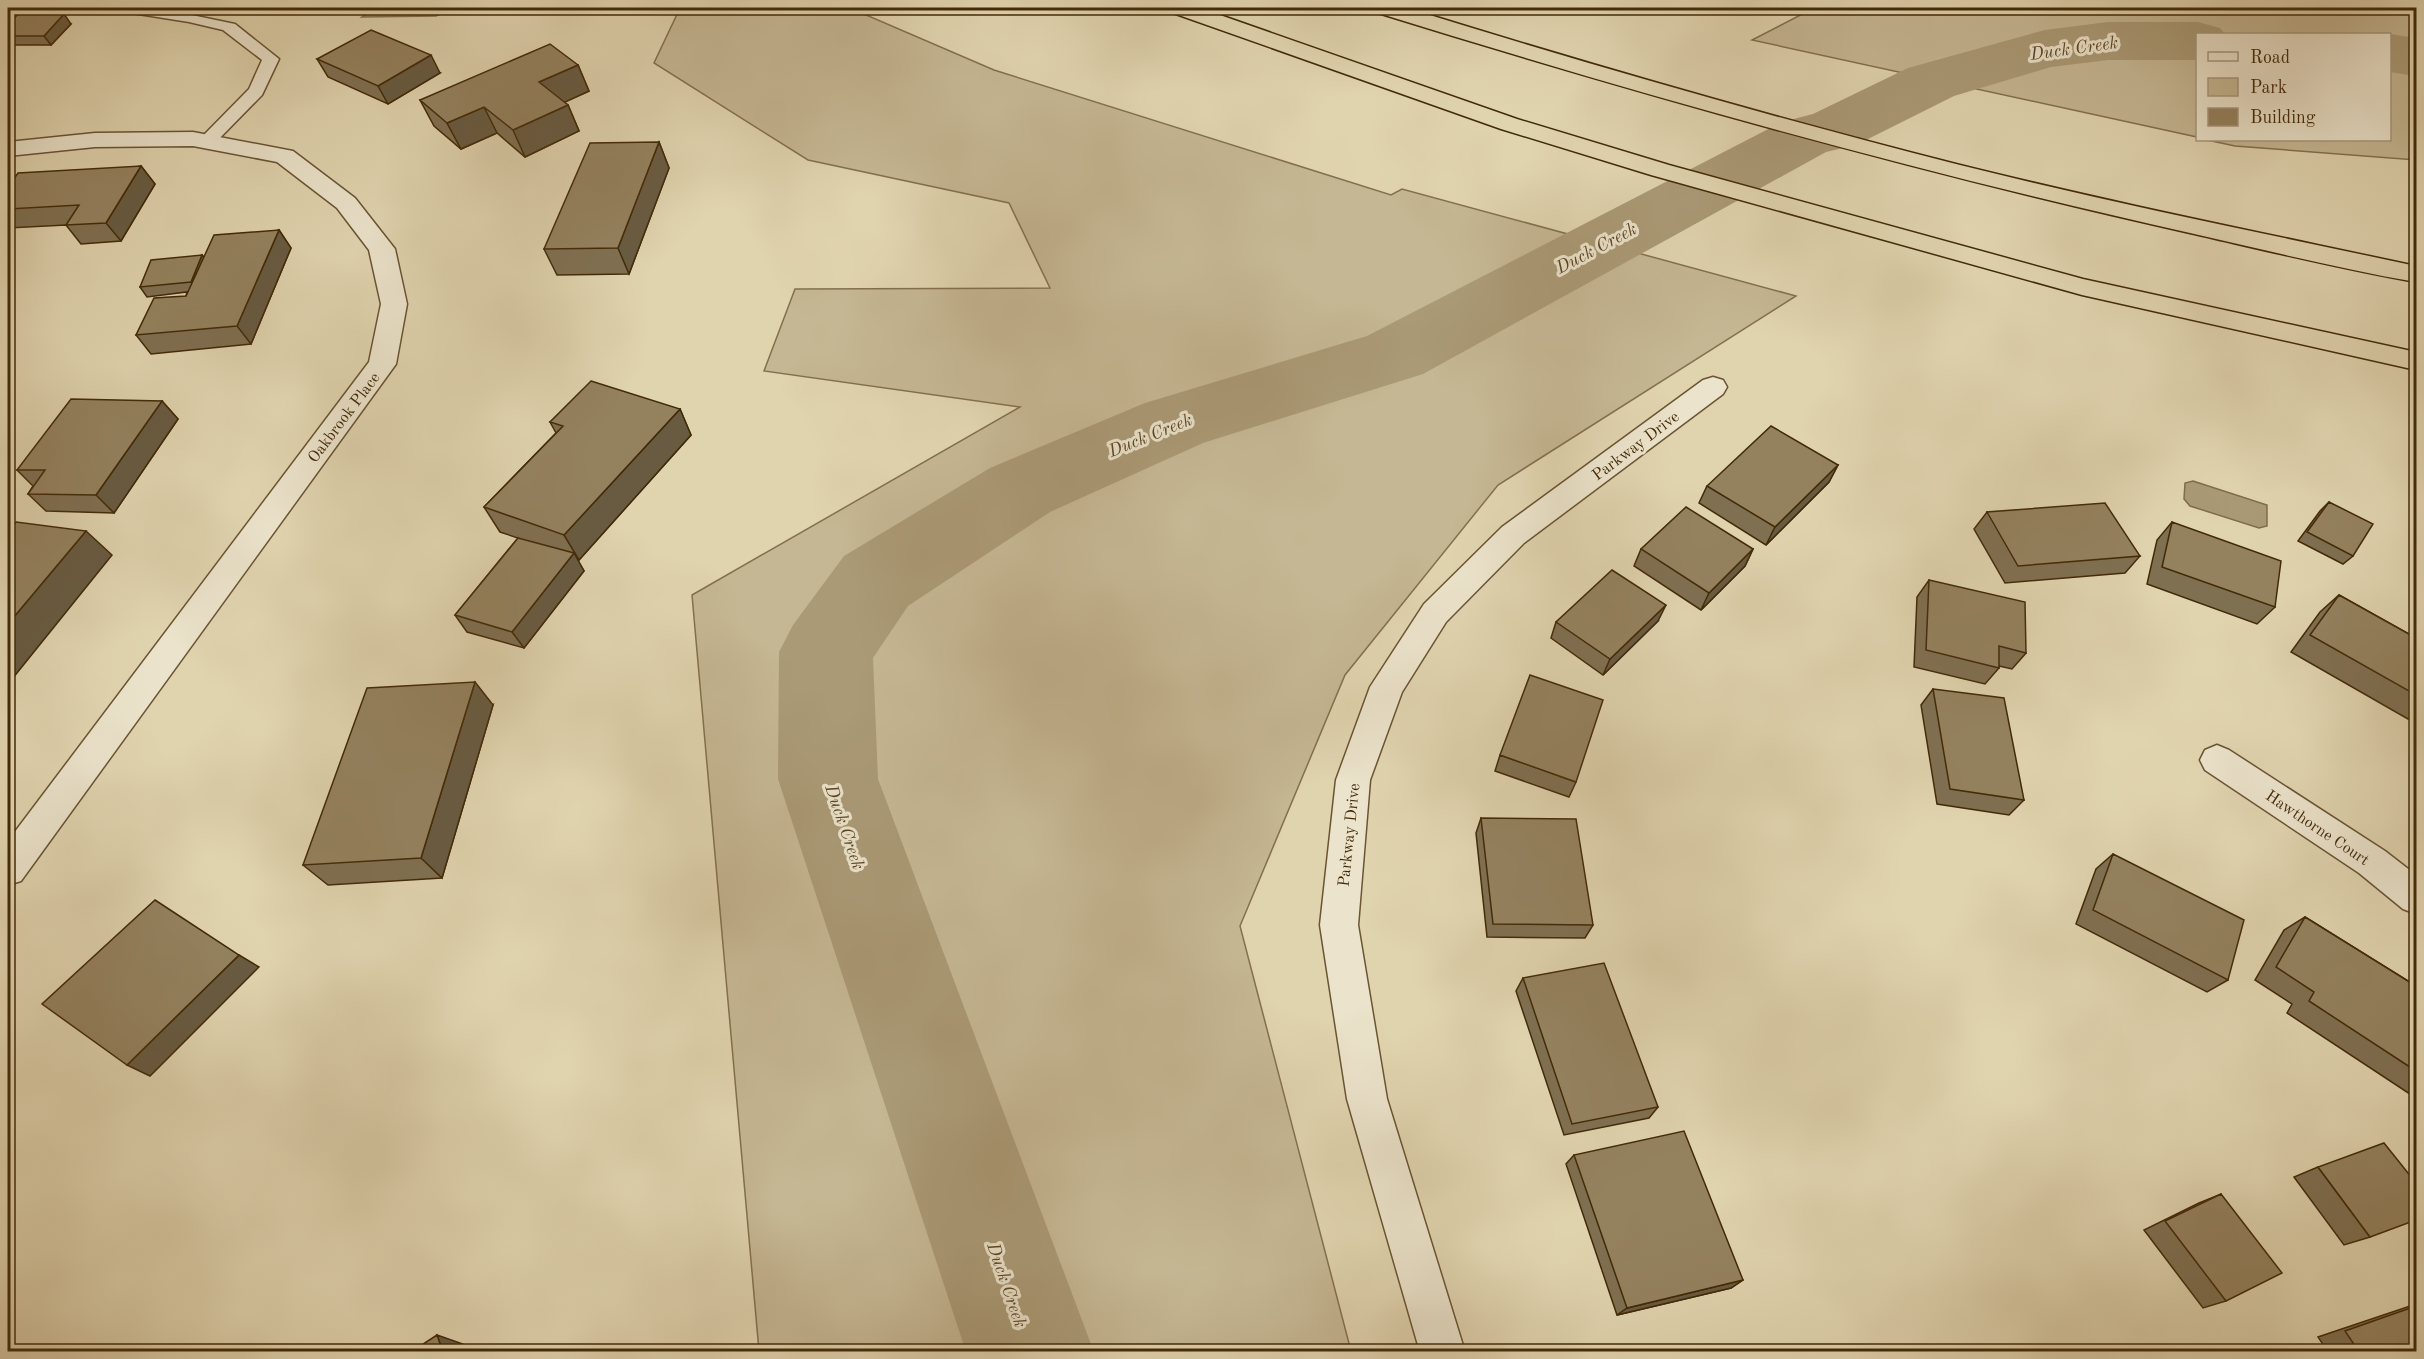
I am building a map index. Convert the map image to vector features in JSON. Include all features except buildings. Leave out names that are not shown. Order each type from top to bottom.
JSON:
[{"type":"highway","points":[[1181,8],[1509,124],[1660,170],[2082,287],[2416,361]]},
{"type":"highway","points":[[1386,8],[1613,79],[1901,157],[2181,224],[2416,274]]},
{"type":"street","name":"Oakbrook Place","points":[[8,149],[95,140],[193,139],[285,156],[346,203],[382,249],[394,304],[382,364],[8,869]]},
{"type":"street","name":"Parkway Drive","points":[[1443,1352],[1367,1099],[1339,925],[1353,780],[1387,687],[1435,613],[1514,535],[1713,387]]},
{"type":"street","name":"Hawthorne Court","points":[[2217,760],[2372,862],[2416,897]]},
{"type":"lane","points":[[132,8],[189,17],[230,27],[271,59],[256,91],[206,141]]},
{"type":"green space","points":[[377,8],[453,8],[436,16],[362,17]]},
{"type":"green space","points":[[680,8],[850,8],[994,70],[1391,195],[1402,189],[1796,296],[1498,485],[1345,675],[1240,926],[1351,1351],[759,1351],[692,595],[1020,407],[764,371],[795,289],[1050,288],[1009,203],[808,160],[654,63]]},
{"type":"green space","points":[[1814,8],[2416,9],[2416,160],[2235,146],[2212,141],[2391,141],[2391,33],[2196,33],[2196,137],[1752,40]]},
{"type":"shaded area","points":[[2193,481],[2267,505],[2267,526],[2259,528],[2190,506],[2184,499],[2185,483]]},
{"type":"waterway","name":"Duck Creek","points":[[1030,1352],[828,779],[826,652],[876,581],[1020,490],[1174,423],[1395,355],[1806,136],[1832,131],[1931,82],[2045,49],[2108,41],[2196,41]]},
{"type":"waterway","name":"Duck Creek","points":[[2391,53],[2416,57]]}]
